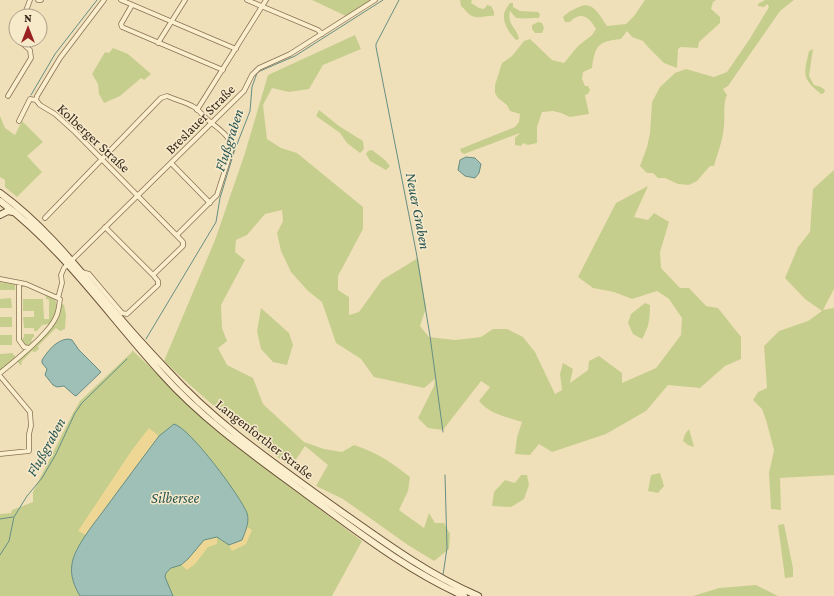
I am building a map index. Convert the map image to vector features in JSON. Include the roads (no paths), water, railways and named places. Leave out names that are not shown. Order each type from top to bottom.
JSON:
[{"type":"main road","points":[[0,193],[40,226],[69,262]]},
{"type":"main road","points":[[0,201],[69,262]]},
{"type":"main road","points":[[0,214],[8,211],[15,213]]},
{"type":"main road","name":"Langenforther Straße","points":[[69,262],[82,272],[120,318],[176,380],[228,429],[401,554],[433,574],[478,596]]},
{"type":"main road","name":"Langenforther Straße","points":[[69,262],[162,375],[220,428],[274,470],[396,559],[430,580],[464,596]]},
{"type":"street","points":[[19,121],[30,99],[36,100],[60,58],[104,0]]},
{"type":"street","points":[[121,0],[236,49]]},
{"type":"street","points":[[158,42],[185,0]]},
{"type":"street","points":[[247,0],[318,30],[322,34]]},
{"type":"street","points":[[197,110],[266,0]]},
{"type":"street","name":"Breslauer Straße","points":[[69,262],[244,91],[252,75],[259,68],[282,59],[375,0]]},
{"type":"street","points":[[132,5],[121,24],[122,27],[223,70]]},
{"type":"street","points":[[8,96],[31,58],[30,50],[28,48]]},
{"type":"street","points":[[45,218],[165,96],[193,106],[230,141],[232,148],[219,192],[214,199],[177,235]]},
{"type":"street","name":"Kolberger Straße","points":[[36,100],[40,105],[65,122],[183,242],[183,246],[153,275]]},
{"type":"street","points":[[171,163],[210,203]]},
{"type":"street","points":[[82,272],[89,274],[122,313],[125,314],[129,314],[158,285],[158,281],[153,275],[105,227]]},
{"type":"street","points":[[0,373],[29,348],[54,322],[58,314],[62,270],[69,262]]},
{"type":"street","points":[[0,279],[19,282],[59,298]]},
{"type":"street","points":[[19,282],[19,340],[24,347],[29,348]]},
{"type":"street","points":[[0,376],[30,410],[31,426],[29,434],[29,451],[0,454]]},
{"type":"water","points":[[466,157],[475,158],[481,164],[479,173],[475,178],[465,176],[458,170],[460,160]]},
{"type":"water","points":[[68,339],[72,340],[79,350],[101,372],[76,396],[64,386],[57,387],[53,385],[45,375],[47,369],[42,363],[42,360],[53,346],[60,341]]},
{"type":"water","name":"Silbersee","points":[[174,424],[181,428],[203,450],[243,505],[248,516],[248,520],[242,540],[229,545],[217,537],[204,540],[188,559],[181,565],[171,568],[166,573],[165,577],[173,596],[80,596],[72,576],[72,564],[81,542],[159,436]]},
{"type":"waterway","points":[[31,95],[55,54],[97,0]]},
{"type":"waterway","name":"Flußgraben","points":[[146,339],[216,222],[220,198],[234,152],[250,111],[252,87],[257,73],[295,56],[383,0]]},
{"type":"waterway","name":"Neuer Graben","points":[[399,0],[376,44],[376,47],[416,251],[430,336],[443,432]]},
{"type":"waterway","name":"Flußgraben","points":[[0,555],[9,541],[14,517],[27,496],[42,478],[56,454],[75,413],[82,403],[127,359]]},
{"type":"waterway","name":"Neuer Graben","points":[[443,575],[447,548],[445,475]]},
{"type":"waterway","points":[[0,519],[13,517]]}]
